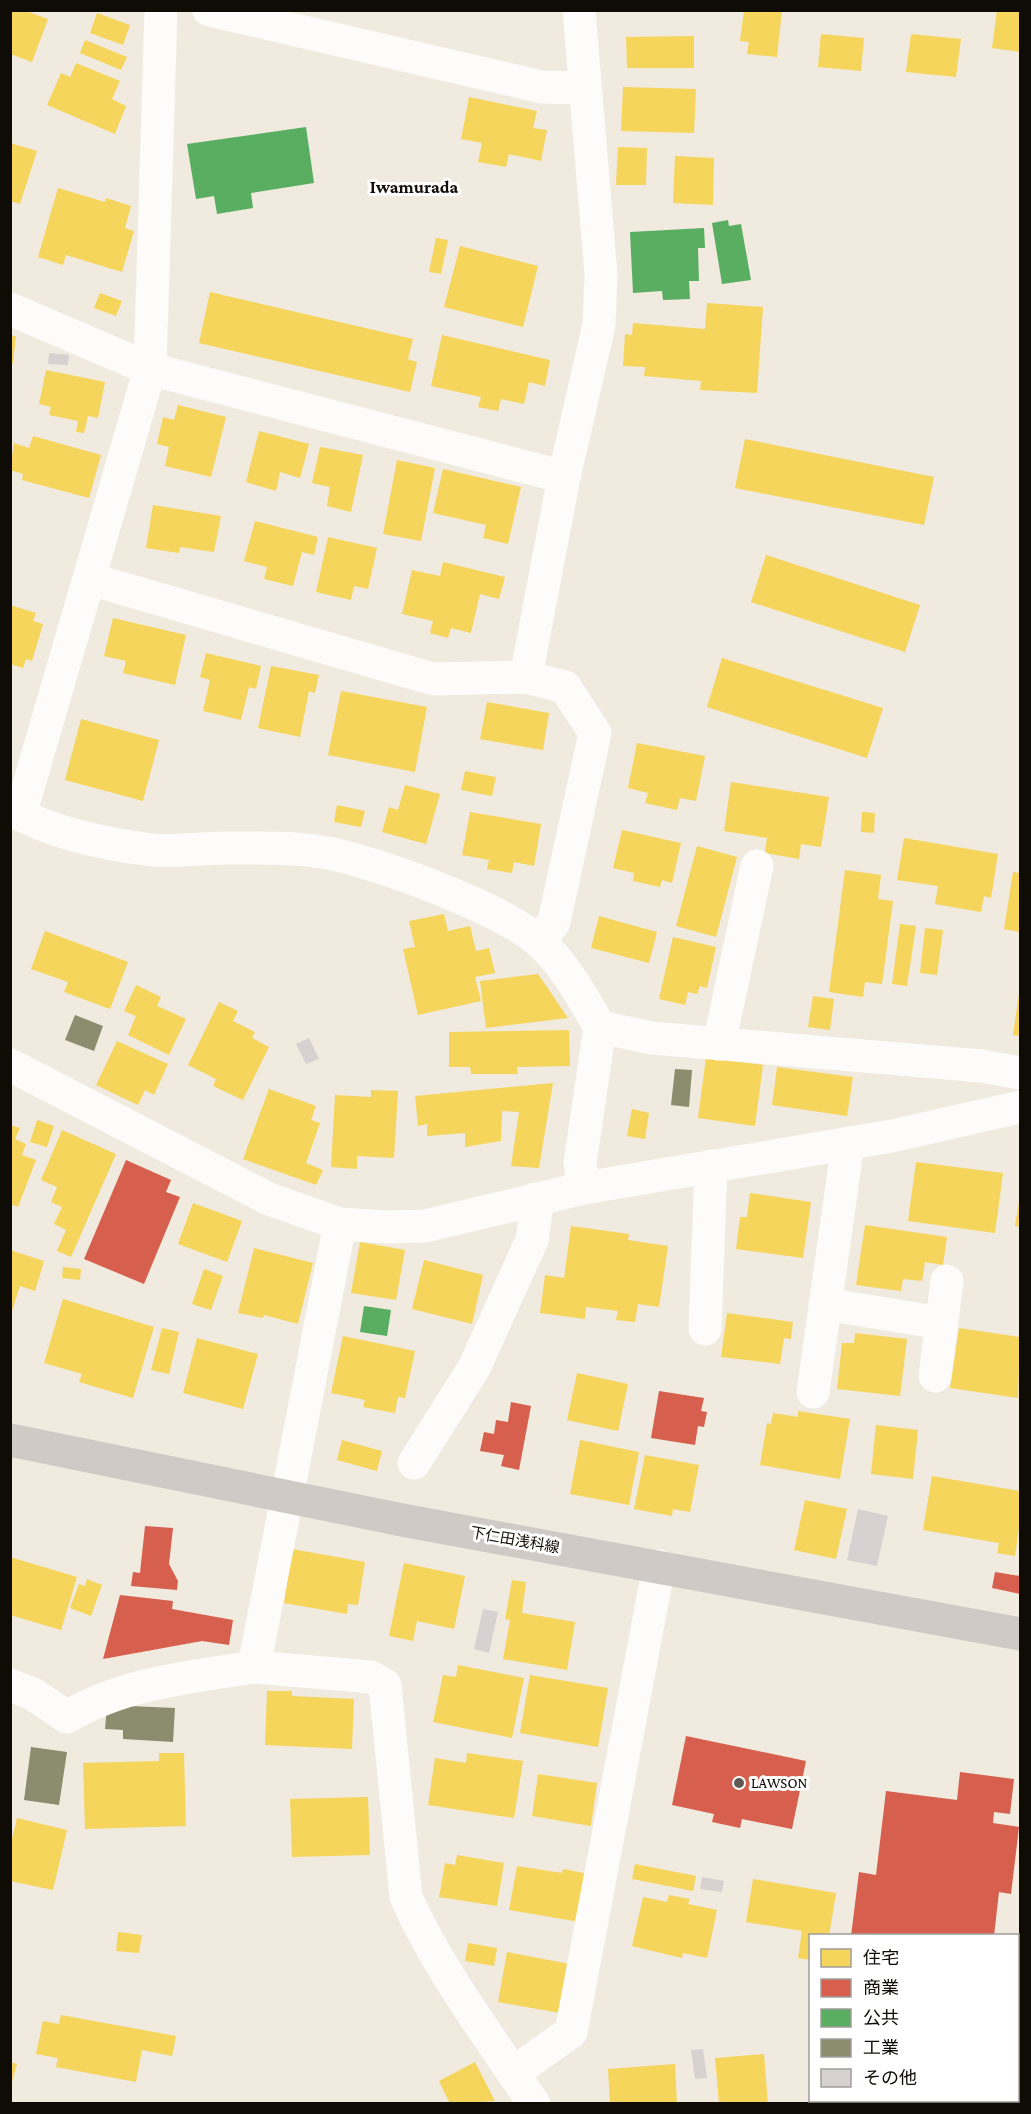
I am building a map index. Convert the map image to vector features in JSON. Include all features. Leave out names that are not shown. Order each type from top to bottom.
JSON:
[{"type":"main road","name":"下仁田浅科線","points":[[10,1440],[287,1498],[1020,1634]]},
{"type":"street","points":[[161,10],[150,369],[90,579],[15,812],[77,835],[146,850],[211,848],[323,852],[380,868],[482,906],[539,941],[570,976],[600,1027],[580,1163],[584,1188]]},
{"type":"street","points":[[209,10],[542,87],[584,88]]},
{"type":"street","points":[[526,678],[564,477],[599,325],[601,274],[579,10]]},
{"type":"street","points":[[10,309],[150,369],[564,477]]},
{"type":"street","points":[[90,579],[433,679],[526,678],[565,687],[595,733],[554,922],[539,941]]},
{"type":"street","points":[[719,1044],[757,866]]},
{"type":"street","points":[[600,1027],[652,1038],[982,1066],[1020,1073]]},
{"type":"street","points":[[10,1065],[269,1199],[340,1224],[425,1226],[584,1188],[848,1143],[1020,1107]]},
{"type":"street","points":[[813,1392],[848,1143]]},
{"type":"street","points":[[705,1329],[711,1166]]},
{"type":"street","points":[[414,1463],[474,1368],[532,1240],[536,1212],[534,1199]]},
{"type":"street","points":[[254,1667],[340,1224]]},
{"type":"street","points":[[935,1376],[947,1281]]},
{"type":"street","points":[[825,1304],[941,1323]]},
{"type":"street","points":[[513,2073],[571,2032],[659,1566]]},
{"type":"street","points":[[10,1685],[33,1694],[67,1717],[88,1705],[119,1693],[164,1682],[254,1667],[371,1677],[385,1685],[388,1695],[406,1897],[420,1928],[456,1989],[534,2103]]},
{"type":"building: 住宅","points":[[10,10],[23,10],[48,19],[32,62],[10,54]]},
{"type":"building: 住宅","points":[[744,10],[782,10],[777,57],[747,54],[749,42],[740,41]]},
{"type":"building: 住宅","points":[[997,10],[1020,10],[1020,52],[992,48]]},
{"type":"building: 住宅","points":[[97,13],[130,25],[123,45],[90,33]]},
{"type":"building: 住宅","points":[[821,34],[864,38],[861,71],[818,67]]},
{"type":"building: 住宅","points":[[911,34],[961,39],[956,77],[906,72]]},
{"type":"building: 住宅","points":[[694,36],[694,68],[627,68],[626,37]]},
{"type":"building: 住宅","points":[[85,40],[127,57],[121,70],[80,53]]},
{"type":"building: 住宅","points":[[76,63],[120,81],[112,99],[126,106],[115,134],[47,105],[61,73],[70,77]]},
{"type":"building: 住宅","points":[[623,87],[696,89],[694,133],[621,131]]},
{"type":"building: 住宅","points":[[469,97],[537,111],[533,128],[547,130],[541,161],[509,154],[506,167],[478,162],[482,143],[461,139]]},
{"type":"building: 住宅","points":[[10,143],[37,151],[20,204],[10,201]]},
{"type":"building: 住宅","points":[[618,147],[647,148],[646,185],[616,185]]},
{"type":"building: 住宅","points":[[675,156],[714,158],[713,205],[673,203]]},
{"type":"building: 住宅","points":[[58,188],[105,202],[106,198],[131,206],[125,228],[134,231],[122,272],[66,255],[63,265],[38,257]]},
{"type":"building: 住宅","points":[[436,238],[448,240],[441,274],[429,272]]},
{"type":"building: 住宅","points":[[460,246],[538,266],[523,327],[444,307]]},
{"type":"building: 住宅","points":[[210,292],[413,339],[408,359],[417,362],[410,392],[199,343]]},
{"type":"building: 住宅","points":[[100,293],[122,301],[116,316],[94,308]]},
{"type":"building: 住宅","points":[[707,303],[763,307],[757,393],[700,390],[701,381],[644,376],[645,367],[623,366],[625,334],[632,335],[633,323],[705,329]]},
{"type":"building: 住宅","points":[[442,335],[550,360],[545,386],[529,382],[524,404],[501,399],[498,411],[478,407],[481,397],[431,386]]},
{"type":"building: 住宅","points":[[10,336],[16,336],[13,363],[10,363]]},
{"type":"building: 住宅","points":[[46,370],[105,382],[98,418],[88,416],[84,433],[76,432],[78,421],[49,415],[51,407],[39,404]]},
{"type":"building: 住宅","points":[[178,405],[226,417],[211,477],[165,466],[169,447],[157,444],[163,417],[174,420]]},
{"type":"building: 住宅","points":[[259,431],[309,444],[300,478],[280,472],[276,491],[246,482]]},
{"type":"building: 住宅","points":[[33,436],[101,455],[89,498],[22,480],[23,474],[10,470],[14,443],[29,448]]},
{"type":"building: 住宅","points":[[745,439],[934,477],[924,525],[735,488]]},
{"type":"building: 住宅","points":[[320,447],[363,455],[351,512],[327,506],[330,487],[312,483]]},
{"type":"building: 住宅","points":[[397,460],[435,468],[421,541],[383,534]]},
{"type":"building: 住宅","points":[[443,469],[521,487],[508,544],[483,538],[486,525],[433,513]]},
{"type":"building: 住宅","points":[[153,505],[221,516],[214,552],[180,547],[179,553],[146,548]]},
{"type":"building: 住宅","points":[[255,521],[318,537],[314,555],[302,552],[293,586],[264,579],[267,567],[244,561]]},
{"type":"building: 住宅","points":[[328,537],[377,548],[368,589],[354,586],[351,600],[316,592]]},
{"type":"building: 住宅","points":[[766,555],[920,605],[905,652],[751,602]]},
{"type":"building: 住宅","points":[[443,562],[505,577],[499,599],[480,594],[471,633],[451,628],[448,638],[430,633],[433,621],[402,614],[412,570],[440,576]]},
{"type":"building: 住宅","points":[[10,605],[36,613],[33,621],[43,624],[32,661],[26,659],[23,668],[10,664]]},
{"type":"building: 住宅","points":[[113,618],[186,635],[175,685],[123,673],[126,661],[104,656]]},
{"type":"building: 住宅","points":[[206,653],[261,666],[256,689],[249,687],[241,720],[203,711],[210,680],[200,677]]},
{"type":"building: 住宅","points":[[722,658],[883,708],[867,758],[707,707]]},
{"type":"building: 住宅","points":[[271,666],[319,675],[315,693],[309,691],[300,737],[258,728]]},
{"type":"building: 住宅","points":[[341,691],[427,707],[415,772],[328,755]]},
{"type":"building: 住宅","points":[[487,702],[549,713],[543,750],[480,739]]},
{"type":"building: 住宅","points":[[81,719],[159,740],[143,801],[65,780]]},
{"type":"building: 住宅","points":[[637,743],[705,756],[696,801],[680,798],[677,810],[645,803],[648,793],[628,788]]},
{"type":"building: 住宅","points":[[465,771],[496,777],[492,796],[461,790]]},
{"type":"building: 住宅","points":[[731,782],[829,797],[821,847],[801,844],[799,859],[765,853],[767,838],[724,831]]},
{"type":"building: 住宅","points":[[405,785],[440,794],[426,844],[382,832],[389,807],[398,810]]},
{"type":"building: 住宅","points":[[337,805],[365,811],[361,827],[334,822]]},
{"type":"building: 住宅","points":[[470,812],[541,824],[534,866],[514,862],[512,873],[487,869],[489,860],[462,855]]},
{"type":"building: 住宅","points":[[862,812],[875,813],[874,833],[861,832]]},
{"type":"building: 住宅","points":[[622,830],[681,843],[672,883],[662,880],[660,887],[633,881],[634,873],[613,868]]},
{"type":"building: 住宅","points":[[904,838],[998,854],[991,898],[984,896],[981,912],[935,904],[938,886],[897,880]]},
{"type":"building: 住宅","points":[[697,846],[737,857],[716,937],[676,926]]},
{"type":"building: 住宅","points":[[845,870],[881,875],[878,899],[893,901],[882,984],[865,982],[863,997],[829,992]]},
{"type":"building: 住宅","points":[[1013,872],[1020,873],[1020,932],[1004,929]]},
{"type":"building: 住宅","points":[[444,914],[448,931],[470,926],[476,951],[489,948],[495,973],[475,977],[481,1001],[418,1015],[403,949],[415,947],[409,921]]},
{"type":"building: 住宅","points":[[599,916],[657,932],[649,963],[591,948]]},
{"type":"building: 住宅","points":[[900,924],[916,926],[907,986],[892,984]]},
{"type":"building: 住宅","points":[[925,928],[943,930],[937,975],[920,973]]},
{"type":"building: 住宅","points":[[45,931],[128,962],[110,1009],[64,992],[68,982],[31,969]]},
{"type":"building: 住宅","points":[[673,937],[716,947],[707,988],[700,986],[697,994],[688,992],[685,1005],[659,999]]},
{"type":"building: 住宅","points":[[538,974],[568,1018],[486,1028],[480,981]]},
{"type":"building: 住宅","points":[[136,985],[161,997],[157,1006],[186,1019],[169,1055],[128,1035],[136,1016],[124,1011]]},
{"type":"building: 住宅","points":[[1020,993],[1020,1036],[1013,1035]]},
{"type":"building: 住宅","points":[[813,996],[834,999],[830,1030],[808,1027]]},
{"type":"building: 住宅","points":[[219,1002],[238,1011],[233,1021],[255,1032],[252,1038],[269,1047],[243,1100],[213,1086],[216,1079],[188,1065]]},
{"type":"building: 住宅","points":[[569,1030],[570,1066],[517,1067],[518,1074],[471,1074],[470,1067],[449,1067],[449,1032]]},
{"type":"building: 住宅","points":[[117,1041],[168,1064],[154,1095],[145,1090],[138,1105],[96,1085]]},
{"type":"building: 住宅","points":[[706,1057],[763,1065],[755,1126],[698,1118]]},
{"type":"building: 住宅","points":[[777,1067],[853,1077],[847,1116],[772,1105]]},
{"type":"building: 住宅","points":[[553,1083],[539,1168],[511,1166],[519,1112],[502,1111],[501,1141],[465,1147],[465,1133],[427,1136],[427,1124],[418,1126],[415,1096]]},
{"type":"building: 住宅","points":[[269,1089],[316,1106],[311,1120],[320,1123],[306,1163],[323,1170],[316,1185],[243,1159]]},
{"type":"building: 住宅","points":[[371,1090],[398,1091],[394,1158],[357,1156],[357,1169],[331,1167],[335,1095],[371,1097]]},
{"type":"building: 住宅","points":[[632,1109],[649,1113],[645,1139],[627,1136]]},
{"type":"building: 住宅","points":[[37,1120],[54,1126],[47,1147],[30,1142]]},
{"type":"building: 住宅","points":[[10,1125],[20,1128],[15,1139],[26,1144],[22,1155],[36,1160],[18,1207],[10,1204]]},
{"type":"building: 住宅","points":[[62,1130],[116,1154],[71,1257],[57,1251],[66,1230],[54,1224],[62,1207],[51,1202],[57,1187],[41,1180]]},
{"type":"building: 住宅","points":[[916,1162],[1003,1173],[995,1233],[908,1221]]},
{"type":"building: 住宅","points":[[750,1193],[811,1202],[803,1258],[736,1249],[740,1217],[747,1217]]},
{"type":"building: 住宅","points":[[1020,1201],[1020,1227],[1015,1226]]},
{"type":"building: 住宅","points":[[193,1203],[242,1221],[227,1262],[178,1244]]},
{"type":"building: 住宅","points":[[865,1225],[947,1237],[943,1265],[925,1262],[922,1281],[903,1279],[901,1291],[856,1285]]},
{"type":"building: 住宅","points":[[571,1226],[629,1234],[628,1240],[668,1246],[659,1307],[638,1304],[635,1322],[616,1320],[618,1311],[586,1307],[585,1319],[540,1313],[545,1275],[564,1278]]},
{"type":"building: 住宅","points":[[360,1242],[405,1250],[396,1300],[351,1293]]},
{"type":"building: 住宅","points":[[254,1248],[313,1263],[298,1324],[264,1315],[263,1318],[238,1313]]},
{"type":"building: 住宅","points":[[10,1250],[44,1261],[35,1291],[20,1286],[11,1314]]},
{"type":"building: 住宅","points":[[424,1260],[483,1275],[472,1324],[412,1309]]},
{"type":"building: 住宅","points":[[63,1267],[81,1269],[80,1280],[62,1278]]},
{"type":"building: 住宅","points":[[204,1269],[223,1276],[211,1310],[192,1304]]},
{"type":"building: 住宅","points":[[63,1299],[154,1327],[133,1398],[79,1382],[82,1374],[44,1363]]},
{"type":"building: 住宅","points":[[727,1313],[793,1322],[791,1339],[784,1338],[780,1364],[721,1357]]},
{"type":"building: 住宅","points":[[162,1328],[179,1332],[169,1374],[151,1370]]},
{"type":"building: 住宅","points":[[959,1328],[1020,1337],[1018,1398],[950,1388]]},
{"type":"building: 住宅","points":[[855,1333],[907,1339],[900,1396],[837,1389],[842,1343],[854,1343]]},
{"type":"building: 住宅","points":[[343,1336],[415,1351],[405,1398],[398,1397],[395,1413],[363,1407],[365,1400],[331,1393]]},
{"type":"building: 住宅","points":[[197,1338],[258,1354],[243,1409],[183,1393]]},
{"type":"building: 住宅","points":[[577,1373],[628,1384],[618,1431],[567,1420]]},
{"type":"building: 住宅","points":[[798,1411],[850,1419],[840,1479],[760,1465],[767,1423],[771,1424],[773,1413],[798,1417]]},
{"type":"building: 住宅","points":[[876,1425],[918,1430],[913,1479],[871,1474]]},
{"type":"building: 住宅","points":[[342,1440],[382,1451],[377,1471],[337,1460]]},
{"type":"building: 住宅","points":[[580,1440],[639,1452],[629,1505],[570,1494]]},
{"type":"building: 住宅","points":[[645,1455],[699,1465],[690,1512],[673,1509],[672,1516],[634,1509]]},
{"type":"building: 住宅","points":[[932,1476],[1020,1491],[1020,1522],[1015,1556],[997,1553],[999,1543],[923,1530]]},
{"type":"building: 住宅","points":[[805,1500],[847,1509],[836,1559],[794,1550]]},
{"type":"building: 住宅","points":[[292,1549],[365,1562],[358,1605],[348,1604],[347,1614],[284,1603]]},
{"type":"building: 住宅","points":[[10,1557],[77,1577],[61,1630],[10,1615]]},
{"type":"building: 住宅","points":[[404,1563],[465,1576],[454,1629],[417,1621],[413,1641],[389,1636]]},
{"type":"building: 住宅","points":[[87,1579],[102,1585],[91,1616],[70,1608],[79,1584],[85,1586]]},
{"type":"building: 住宅","points":[[512,1580],[526,1582],[522,1613],[575,1622],[567,1670],[503,1659],[510,1620],[505,1619]]},
{"type":"building: 住宅","points":[[458,1665],[524,1678],[512,1738],[433,1722],[443,1675],[456,1677]]},
{"type":"building: 住宅","points":[[530,1675],[608,1688],[598,1747],[520,1733]]},
{"type":"building: 住宅","points":[[267,1691],[292,1691],[292,1696],[354,1699],[352,1749],[265,1745]]},
{"type":"building: 住宅","points":[[159,1753],[184,1753],[186,1826],[85,1829],[83,1763],[159,1761]]},
{"type":"building: 住宅","points":[[467,1753],[523,1761],[514,1818],[428,1805],[435,1758],[466,1763]]},
{"type":"building: 住宅","points":[[538,1774],[597,1783],[591,1826],[532,1816]]},
{"type":"building: 住宅","points":[[368,1797],[370,1855],[292,1857],[290,1799]]},
{"type":"building: 住宅","points":[[17,1818],[67,1830],[53,1890],[10,1881],[10,1847]]},
{"type":"building: 住宅","points":[[457,1855],[504,1863],[497,1906],[439,1897],[445,1863],[455,1865]]},
{"type":"building: 住宅","points":[[635,1864],[696,1876],[693,1891],[632,1879]]},
{"type":"building: 住宅","points":[[517,1866],[562,1873],[563,1869],[589,1874],[580,1922],[509,1910]]},
{"type":"building: 住宅","points":[[753,1879],[836,1893],[829,1934],[809,1934],[809,1960],[798,1958],[802,1931],[746,1922]]},
{"type":"building: 住宅","points":[[669,1895],[690,1899],[688,1904],[717,1910],[707,1958],[683,1953],[682,1958],[632,1946],[643,1897],[667,1902]]},
{"type":"building: 住宅","points":[[118,1932],[142,1935],[139,1953],[116,1951]]},
{"type":"building: 住宅","points":[[468,1943],[497,1948],[494,1966],[465,1961]]},
{"type":"building: 住宅","points":[[507,1952],[570,1964],[560,2013],[498,2002]]},
{"type":"building: 住宅","points":[[61,2015],[176,2036],[172,2056],[142,2050],[136,2082],[56,2067],[58,2058],[36,2054],[43,2021],[59,2024]]},
{"type":"building: 住宅","points":[[764,2054],[768,2104],[719,2104],[715,2058]]},
{"type":"building: 住宅","points":[[10,2062],[17,2064],[11,2085],[10,2085]]},
{"type":"building: 住宅","points":[[475,2062],[495,2101],[450,2104],[439,2081]]},
{"type":"building: 住宅","points":[[675,2064],[677,2104],[610,2104],[608,2069]]},
{"type":"building: 商業","points":[[126,1160],[171,1180],[166,1192],[180,1197],[144,1284],[84,1259]]},
{"type":"building: 商業","points":[[659,1391],[704,1398],[701,1411],[707,1412],[704,1427],[698,1426],[695,1445],[651,1438]]},
{"type":"building: 商業","points":[[511,1402],[531,1406],[519,1470],[501,1466],[504,1455],[480,1451],[484,1432],[494,1434],[496,1420],[508,1422]]},
{"type":"building: 商業","points":[[145,1526],[173,1528],[169,1564],[178,1581],[177,1590],[131,1586],[133,1572],[140,1573]]},
{"type":"building: 商業","points":[[995,1572],[1020,1576],[1020,1594],[992,1588]]},
{"type":"building: 商業","points":[[120,1595],[173,1601],[172,1609],[233,1620],[229,1645],[202,1641],[103,1659]]},
{"type":"building: 商業","name":"LAWSON","points":[[686,1736],[806,1761],[792,1829],[742,1819],[740,1828],[712,1822],[714,1814],[672,1805]]},
{"type":"building: 商業","points":[[960,1772],[1014,1779],[1010,1814],[994,1812],[993,1823],[1019,1827],[1011,1894],[999,1892],[994,1934],[851,1934],[859,1872],[876,1875],[886,1791],[957,1800]]},
{"type":"building: 公共","points":[[306,127],[314,183],[251,193],[253,208],[217,214],[214,196],[196,199],[187,144]]},
{"type":"building: 公共","points":[[728,220],[729,226],[741,224],[751,280],[722,284],[712,223]]},
{"type":"building: 公共","points":[[704,228],[705,248],[698,248],[699,281],[689,281],[690,299],[663,300],[662,291],[633,293],[630,232]]},
{"type":"building: 公共","points":[[364,1306],[391,1310],[387,1336],[360,1332]]},
{"type":"building: 工業","points":[[75,1015],[103,1026],[94,1051],[65,1040]]},
{"type":"building: 工業","points":[[675,1069],[692,1070],[689,1107],[671,1105]]},
{"type":"building: 工業","points":[[107,1705],[175,1708],[173,1742],[123,1739],[123,1730],[105,1729]]},
{"type":"building: 工業","points":[[31,1747],[67,1752],[59,1805],[24,1800]]},
{"type":"building: その他","points":[[49,353],[69,355],[68,365],[48,364]]},
{"type":"building: その他","points":[[309,1038],[319,1059],[306,1064],[296,1044]]},
{"type":"building: その他","points":[[858,1509],[888,1516],[877,1566],[847,1560]]},
{"type":"building: その他","points":[[483,1609],[498,1612],[489,1653],[474,1649]]},
{"type":"building: その他","points":[[702,1877],[724,1881],[722,1892],[700,1889]]},
{"type":"building: その他","points":[[703,2049],[707,2078],[695,2079],[691,2050]]},
{"type":"place","name":"LAWSON","points":[[739,1783]]},
{"type":"district","name":"Iwamurada","points":[[414,187]]}]
